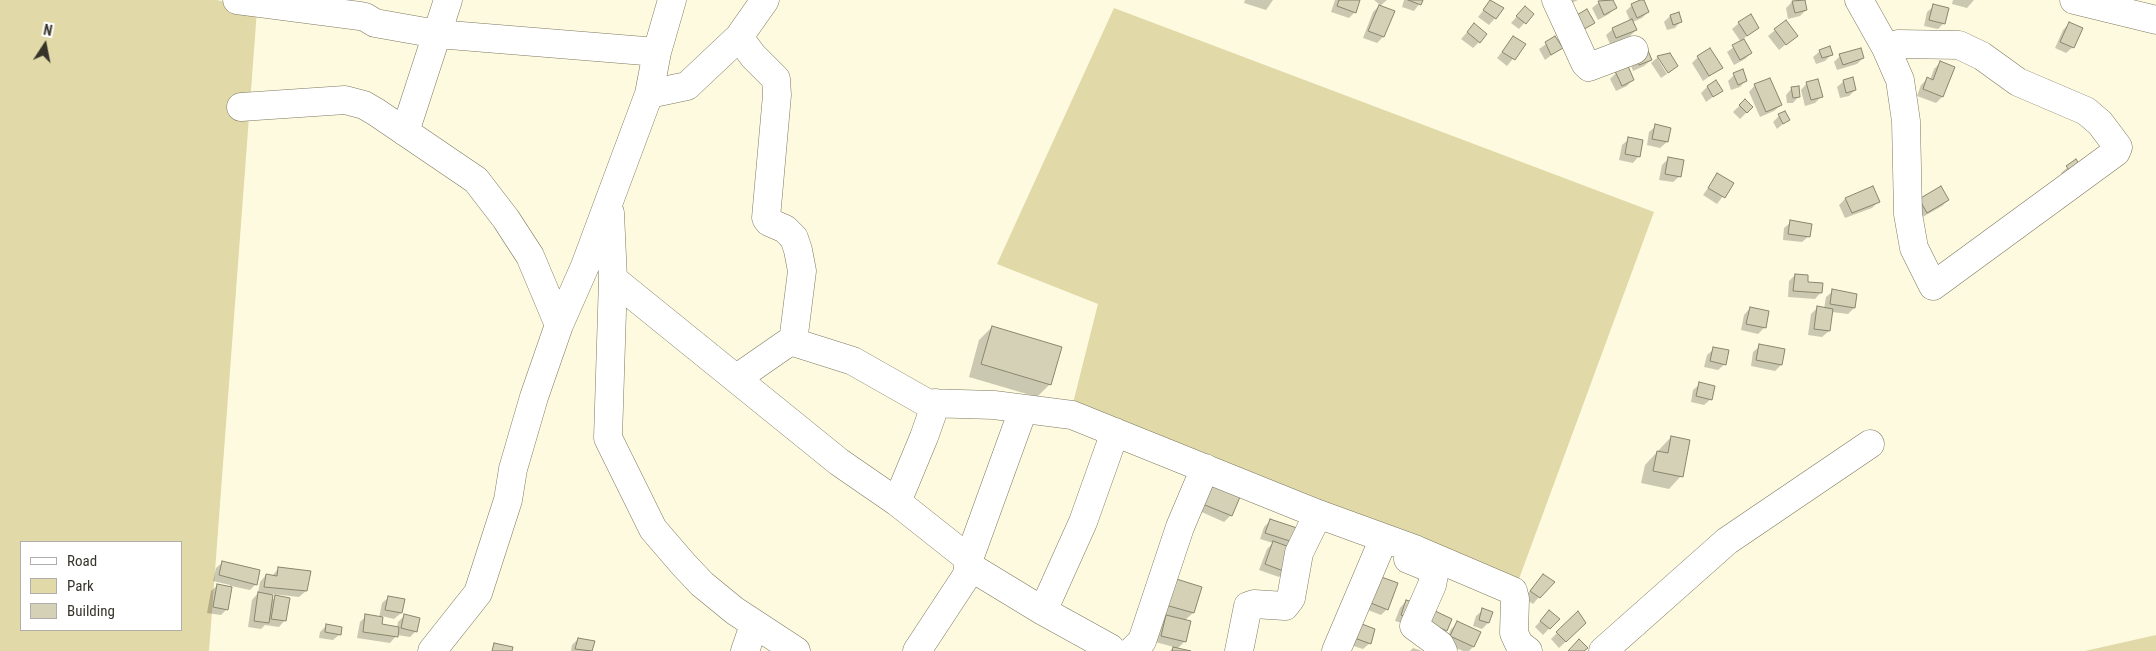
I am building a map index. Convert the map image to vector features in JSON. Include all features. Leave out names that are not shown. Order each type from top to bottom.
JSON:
[{"type":"street","points":[[405,132],[448,0]]},
{"type":"street","points":[[432,651],[478,592],[508,500],[513,469],[534,397],[559,325],[585,266],[649,94],[657,52],[672,0]]},
{"type":"street","points":[[649,94],[687,86],[739,37],[765,0]]},
{"type":"street","points":[[1556,0],[1585,63],[1589,67],[1634,50]]},
{"type":"street","points":[[1859,0],[1886,48],[1900,80],[1906,121],[1908,214],[1914,248],[1933,286],[2116,152],[2118,146],[2100,124],[2086,111],[2018,82],[1982,56],[1959,46],[1898,44],[1886,48]]},
{"type":"street","points":[[2074,0],[2156,20]]},
{"type":"street","points":[[244,1],[366,8],[375,23],[437,34],[657,52]]},
{"type":"street","points":[[739,37],[753,56],[776,79],[777,95],[766,218],[769,222],[785,229],[794,238],[798,250],[802,271],[793,342]]},
{"type":"street","points":[[241,107],[345,100],[364,105],[476,180],[506,219],[530,256],[559,325]]},
{"type":"street","points":[[609,199],[613,279],[608,438],[653,529],[702,584],[754,625],[796,651]]},
{"type":"street","points":[[613,279],[839,462],[897,502],[969,562],[1043,611],[1113,651]]},
{"type":"street","points":[[737,378],[786,344],[793,342],[853,361],[927,402],[994,405],[1072,415],[1318,514],[1426,554],[1514,591],[1516,599],[1514,633],[1519,644],[1528,651]]},
{"type":"street","points":[[897,502],[936,403]]},
{"type":"street","points":[[917,651],[967,575],[969,562],[1023,410]]},
{"type":"street","points":[[1043,611],[1083,522],[1115,432]]},
{"type":"street","points":[[1602,651],[1727,541],[1870,444]]},
{"type":"street","points":[[1132,651],[1142,641],[1180,527],[1205,468]]},
{"type":"street","points":[[1239,651],[1248,606],[1254,604],[1285,606],[1291,598],[1299,553],[1318,514]]},
{"type":"street","points":[[1336,651],[1384,538]]},
{"type":"street","points":[[1384,538],[1391,552],[1435,570],[1432,585],[1414,626],[1440,645],[1443,651]]},
{"type":"street","points":[[745,651],[754,625]]},
{"type":"green space","points":[[0,0],[217,0],[257,10],[209,651],[0,651]]},
{"type":"green space","points":[[1114,8],[1654,212],[1516,587],[1073,403],[1098,304],[997,264]]},
{"type":"green space","points":[[2156,635],[2156,651],[2085,651]]},
{"type":"building","points":[[1339,0],[1360,0],[1356,13],[1337,6]]},
{"type":"building","points":[[1408,0],[1423,0],[1421,5]]},
{"type":"building","points":[[1490,0],[1504,8],[1496,19],[1483,10]]},
{"type":"building","points":[[1613,0],[1617,8],[1604,15],[1598,1]]},
{"type":"building","points":[[1644,0],[1649,12],[1637,18],[1631,4]]},
{"type":"building","points":[[1805,0],[1807,10],[1795,13],[1792,1]]},
{"type":"building","points":[[1933,4],[1949,8],[1945,24],[1929,20]]},
{"type":"building","points":[[1379,5],[1395,11],[1384,37],[1368,31]]},
{"type":"building","points":[[1525,6],[1534,14],[1526,24],[1516,16]]},
{"type":"building","points":[[1587,9],[1595,23],[1579,32],[1570,19]]},
{"type":"building","points":[[1679,12],[1682,22],[1673,25],[1670,15]]},
{"type":"building","points":[[1751,14],[1759,28],[1747,36],[1738,22]]},
{"type":"building","points":[[1632,19],[1637,30],[1616,38],[1612,28]]},
{"type":"building","points":[[1786,20],[1798,36],[1786,45],[1774,29]]},
{"type":"building","points":[[2069,22],[2083,28],[2074,48],[2060,42]]},
{"type":"building","points":[[1474,23],[1487,34],[1480,43],[1467,32]]},
{"type":"building","points":[[1513,36],[1526,44],[1515,60],[1502,52]]},
{"type":"building","points":[[1555,36],[1563,48],[1551,55],[1545,42]]},
{"type":"building","points":[[1744,39],[1752,53],[1740,60],[1732,45]]},
{"type":"building","points":[[1646,46],[1652,60],[1639,65],[1634,50]]},
{"type":"building","points":[[1830,46],[1833,55],[1822,58],[1819,50]]},
{"type":"building","points":[[1710,48],[1723,68],[1709,76],[1697,56]]},
{"type":"building","points":[[1861,48],[1864,58],[1843,65],[1839,54]]},
{"type":"building","points":[[1670,53],[1678,66],[1668,73],[1657,56]]},
{"type":"building","points":[[1940,61],[1955,67],[1943,97],[1923,89],[1927,77],[1933,80]]},
{"type":"building","points":[[1628,66],[1634,80],[1622,86],[1615,71]]},
{"type":"building","points":[[1743,69],[1747,81],[1738,85],[1733,73]]},
{"type":"building","points":[[1853,77],[1856,90],[1846,93],[1843,80]]},
{"type":"building","points":[[1770,78],[1782,105],[1766,112],[1754,84]]},
{"type":"building","points":[[1818,79],[1823,97],[1811,100],[1806,82]]},
{"type":"building","points":[[1716,80],[1723,91],[1713,97],[1707,86]]},
{"type":"building","points":[[1799,86],[1800,97],[1793,98],[1791,87]]},
{"type":"building","points":[[1745,99],[1753,107],[1747,113],[1739,105]]},
{"type":"building","points":[[1785,111],[1790,120],[1783,124],[1778,114]]},
{"type":"building","points":[[1655,124],[1671,128],[1668,142],[1652,139]]},
{"type":"building","points":[[1628,137],[1643,140],[1640,157],[1625,154]]},
{"type":"building","points":[[1668,157],[1684,160],[1681,177],[1665,174]]},
{"type":"building","points":[[2076,159],[2082,169],[2073,175],[2066,166]]},
{"type":"building","points":[[1717,173],[1734,183],[1725,198],[1708,188]]},
{"type":"building","points":[[1873,186],[1880,202],[1852,213],[1845,198]]},
{"type":"building","points":[[1941,186],[1949,200],[1927,213],[1919,199]]},
{"type":"building","points":[[1790,220],[1812,224],[1810,237],[1788,234]]},
{"type":"building","points":[[1795,274],[1808,275],[1808,282],[1823,283],[1822,293],[1793,291]]},
{"type":"building","points":[[1832,289],[1857,294],[1855,308],[1830,304]]},
{"type":"building","points":[[1817,306],[1833,309],[1830,331],[1814,329]]},
{"type":"building","points":[[1750,307],[1769,311],[1766,328],[1746,324]]},
{"type":"building","points":[[992,326],[1062,347],[1051,385],[981,364]]},
{"type":"building","points":[[1759,344],[1785,349],[1782,365],[1756,360]]},
{"type":"building","points":[[1713,347],[1729,350],[1726,365],[1710,361]]},
{"type":"building","points":[[1699,382],[1715,386],[1712,400],[1696,396]]},
{"type":"building","points":[[1671,436],[1690,440],[1683,477],[1653,471],[1657,451],[1668,453]]},
{"type":"building","points":[[1208,484],[1240,497],[1232,516],[1200,503]]},
{"type":"building","points":[[1270,519],[1300,529],[1296,543],[1265,533]]},
{"type":"building","points":[[1273,541],[1295,549],[1286,572],[1265,564]]},
{"type":"building","points":[[222,561],[260,570],[257,585],[219,575]]},
{"type":"building","points":[[278,567],[311,571],[307,591],[264,587],[266,574],[277,576]]},
{"type":"building","points":[[1543,574],[1555,582],[1540,598],[1530,591]]},
{"type":"building","points":[[1376,575],[1398,583],[1388,610],[1366,601]]},
{"type":"building","points":[[1170,577],[1202,587],[1194,613],[1162,604]]},
{"type":"building","points":[[217,584],[232,587],[228,610],[213,607]]},
{"type":"building","points":[[258,592],[273,595],[269,623],[254,621]]},
{"type":"building","points":[[275,595],[290,598],[286,621],[271,619]]},
{"type":"building","points":[[388,596],[405,599],[402,613],[385,610]]},
{"type":"building","points":[[1406,600],[1423,605],[1418,621],[1401,615]]},
{"type":"building","points":[[1482,608],[1493,612],[1489,623],[1479,620]]},
{"type":"building","points":[[1433,610],[1452,619],[1447,631],[1427,622]]},
{"type":"building","points":[[1549,610],[1560,619],[1550,629],[1540,621]]},
{"type":"building","points":[[1578,611],[1586,623],[1566,642],[1556,632]]},
{"type":"building","points":[[365,614],[383,617],[382,624],[399,627],[398,637],[363,632]]},
{"type":"building","points":[[404,614],[420,618],[417,632],[401,628]]},
{"type":"building","points":[[1166,615],[1191,621],[1186,642],[1161,636]]},
{"type":"building","points":[[1354,621],[1375,629],[1371,644],[1349,636]]},
{"type":"building","points":[[1457,621],[1481,632],[1474,647],[1450,636]]},
{"type":"building","points":[[326,624],[342,627],[341,635],[325,632]]},
{"type":"building","points":[[578,638],[595,641],[592,651],[575,649]]},
{"type":"building","points":[[1579,639],[1588,648],[1584,651],[1568,651]]},
{"type":"building","points":[[494,643],[513,647],[512,651],[492,651]]},
{"type":"building","points":[[1173,647],[1191,651],[1172,651]]}]
